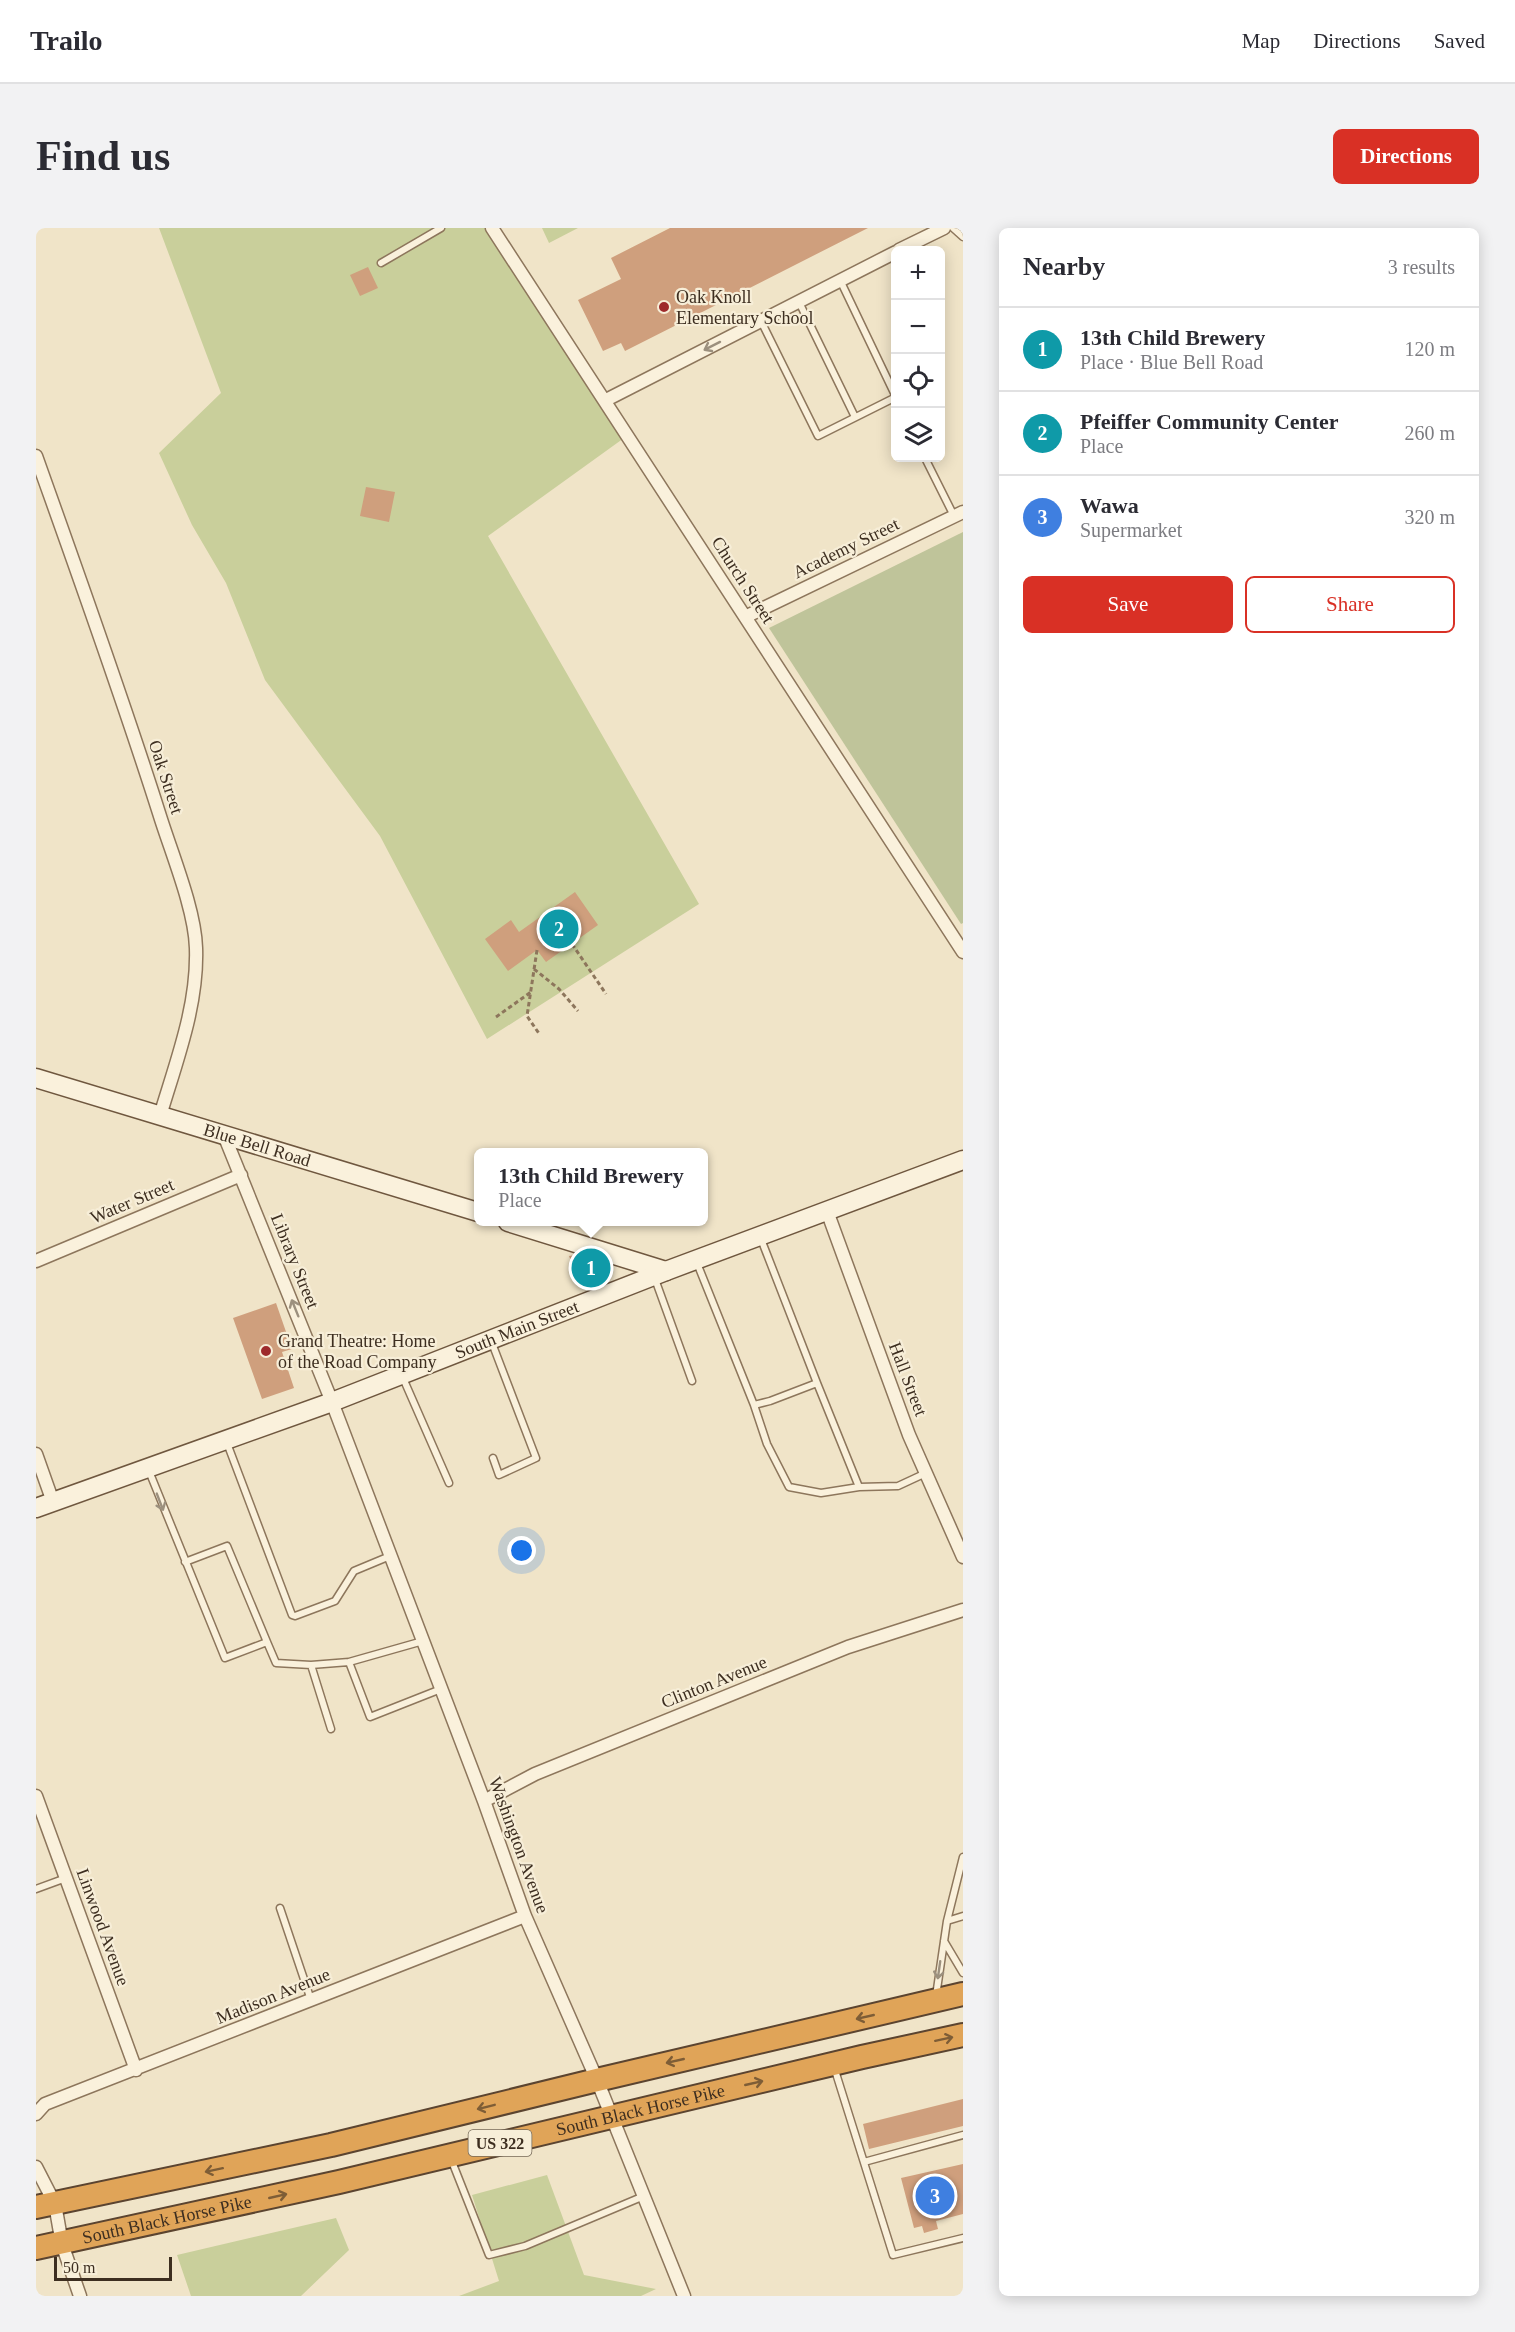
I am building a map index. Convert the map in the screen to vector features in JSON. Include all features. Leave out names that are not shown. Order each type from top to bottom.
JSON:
[{"type":"highway","name":"US 322","points":[[46,2205],[331,2145],[963,1994]]},
{"type":"highway","name":"South Black Horse Pike","points":[[36,2248],[339,2182],[963,2035]]},
{"type":"highway","points":[[331,2145],[339,2182]]},
{"type":"street","name":"Church Street","points":[[493,228],[963,952]]},
{"type":"street","points":[[904,246],[921,233],[944,228]]},
{"type":"street","points":[[606,400],[891,254]]},
{"type":"street","name":"Oak Street","points":[[36,456],[154,799],[191,914],[196,946],[196,986],[190,1015],[160,1116]]},
{"type":"street","name":"Academy Street","points":[[745,617],[958,514]]},
{"type":"street","name":"Blue Bell Road","points":[[36,1078],[474,1211]]},
{"type":"street","name":"Library Street","points":[[224,1135],[332,1402]]},
{"type":"street","name":"South Main Street","points":[[44,1505],[332,1402],[660,1273],[963,1160]]},
{"type":"street","name":"Water Street","points":[[36,1262],[241,1175]]},
{"type":"street","name":"Hall Street","points":[[827,1211],[905,1424],[963,1557]]},
{"type":"street","points":[[523,1226],[660,1273]]},
{"type":"street","name":"Washington Avenue","points":[[332,1402],[484,1801],[525,1916],[597,2080],[684,2296]]},
{"type":"street","points":[[36,1454],[44,1505]]},
{"type":"street","name":"Clinton Avenue","points":[[484,1801],[535,1774],[848,1647],[963,1610]]},
{"type":"street","name":"Linwood Avenue","points":[[36,1796],[136,2070]]},
{"type":"street","name":"Madison Avenue","points":[[36,2114],[45,2104],[525,1916]]},
{"type":"street","points":[[36,2167],[46,2205],[80,2296]]},
{"type":"lane","points":[[381,263],[441,228]]},
{"type":"lane","points":[[953,228],[963,237]]},
{"type":"lane","points":[[760,321],[818,436],[896,397],[840,280]]},
{"type":"lane","points":[[798,302],[855,417]]},
{"type":"lane","points":[[927,462],[958,514]]},
{"type":"lane","points":[[760,1236],[859,1487]]},
{"type":"lane","points":[[695,1260],[754,1405],[767,1444],[789,1487],[821,1493],[859,1487],[898,1486],[927,1473]]},
{"type":"lane","points":[[660,1273],[692,1381]]},
{"type":"lane","points":[[491,1340],[536,1458],[499,1475],[493,1458]]},
{"type":"lane","points":[[401,1374],[449,1483]]},
{"type":"lane","points":[[754,1405],[817,1383]]},
{"type":"lane","points":[[226,1440],[292,1615],[295,1616],[335,1601],[354,1570],[391,1556]]},
{"type":"lane","points":[[147,1468],[225,1658],[267,1642]]},
{"type":"lane","points":[[185,1562],[227,1546],[276,1663],[311,1665],[349,1662],[423,1641]]},
{"type":"lane","points":[[349,1662],[370,1717],[441,1689]]},
{"type":"lane","points":[[311,1665],[331,1729]]},
{"type":"lane","points":[[935,2001],[947,1921],[963,1857]]},
{"type":"lane","points":[[36,1888],[66,1878]]},
{"type":"lane","points":[[280,1908],[311,2001]]},
{"type":"lane","points":[[947,1921],[963,1916]]},
{"type":"lane","points":[[944,1940],[963,1973]]},
{"type":"lane","points":[[833,2064],[893,2255],[963,2238]]},
{"type":"lane","points":[[864,2162],[963,2135]]},
{"type":"lane","points":[[450,2156],[489,2255],[525,2246],[644,2196]]},
{"type":"path","points":[[572,944],[606,994]]},
{"type":"path","points":[[537,950],[528,1016],[540,1035]]},
{"type":"path","points":[[534,969],[559,989],[578,1011]]},
{"type":"path","points":[[496,1017],[531,992]]},
{"type":"green space","points":[[159,228],[494,228],[631,433],[488,536],[699,904],[487,1039],[380,836],[265,680],[226,583],[192,525],[159,453],[221,393]]},
{"type":"green space","points":[[542,228],[578,228],[549,243]]},
{"type":"green space","points":[[963,532],[963,923],[961,924],[769,628]]},
{"type":"green space","points":[[547,2175],[584,2275],[656,2289],[641,2296],[459,2296],[499,2281],[472,2195]]},
{"type":"green space","points":[[336,2218],[349,2250],[301,2296],[191,2296],[177,2255]]},
{"type":"building","name":"Oak Knoll Elementary School","points":[[670,228],[868,228],[625,351],[621,343],[603,351],[578,300],[621,279],[611,258]]},
{"type":"building","points":[[368,267],[378,288],[360,296],[350,275]]},
{"type":"building","points":[[366,487],[395,492],[389,522],[360,516]]},
{"type":"building","points":[[575,892],[598,925],[546,962],[537,950],[508,971],[485,939],[511,920],[519,932]]},
{"type":"building","points":[[576,1255],[609,1265],[609,1273],[580,1285],[569,1256]]},
{"type":"building","name":"Grand Theatre: Home of the Road Company","points":[[276,1303],[292,1349],[282,1352],[294,1388],[262,1399],[233,1318]]},
{"type":"building","points":[[963,2099],[963,2126],[869,2149],[863,2124]]},
{"type":"building","points":[[963,2164],[963,2214],[936,2221],[938,2229],[924,2233],[922,2226],[914,2228],[901,2178]]},
{"type":"place","name":"Oak Knoll Elementary School","points":[[664,307]]},
{"type":"place","name":"Pfeiffer Community Center","points":[[559,929]]},
{"type":"place","name":"13th Child Brewery","points":[[591,1268]]},
{"type":"place","name":"Grand Theatre: Home of the Road Company","points":[[266,1351]]},
{"type":"place","name":"Wawa","points":[[935,2196]]}]
